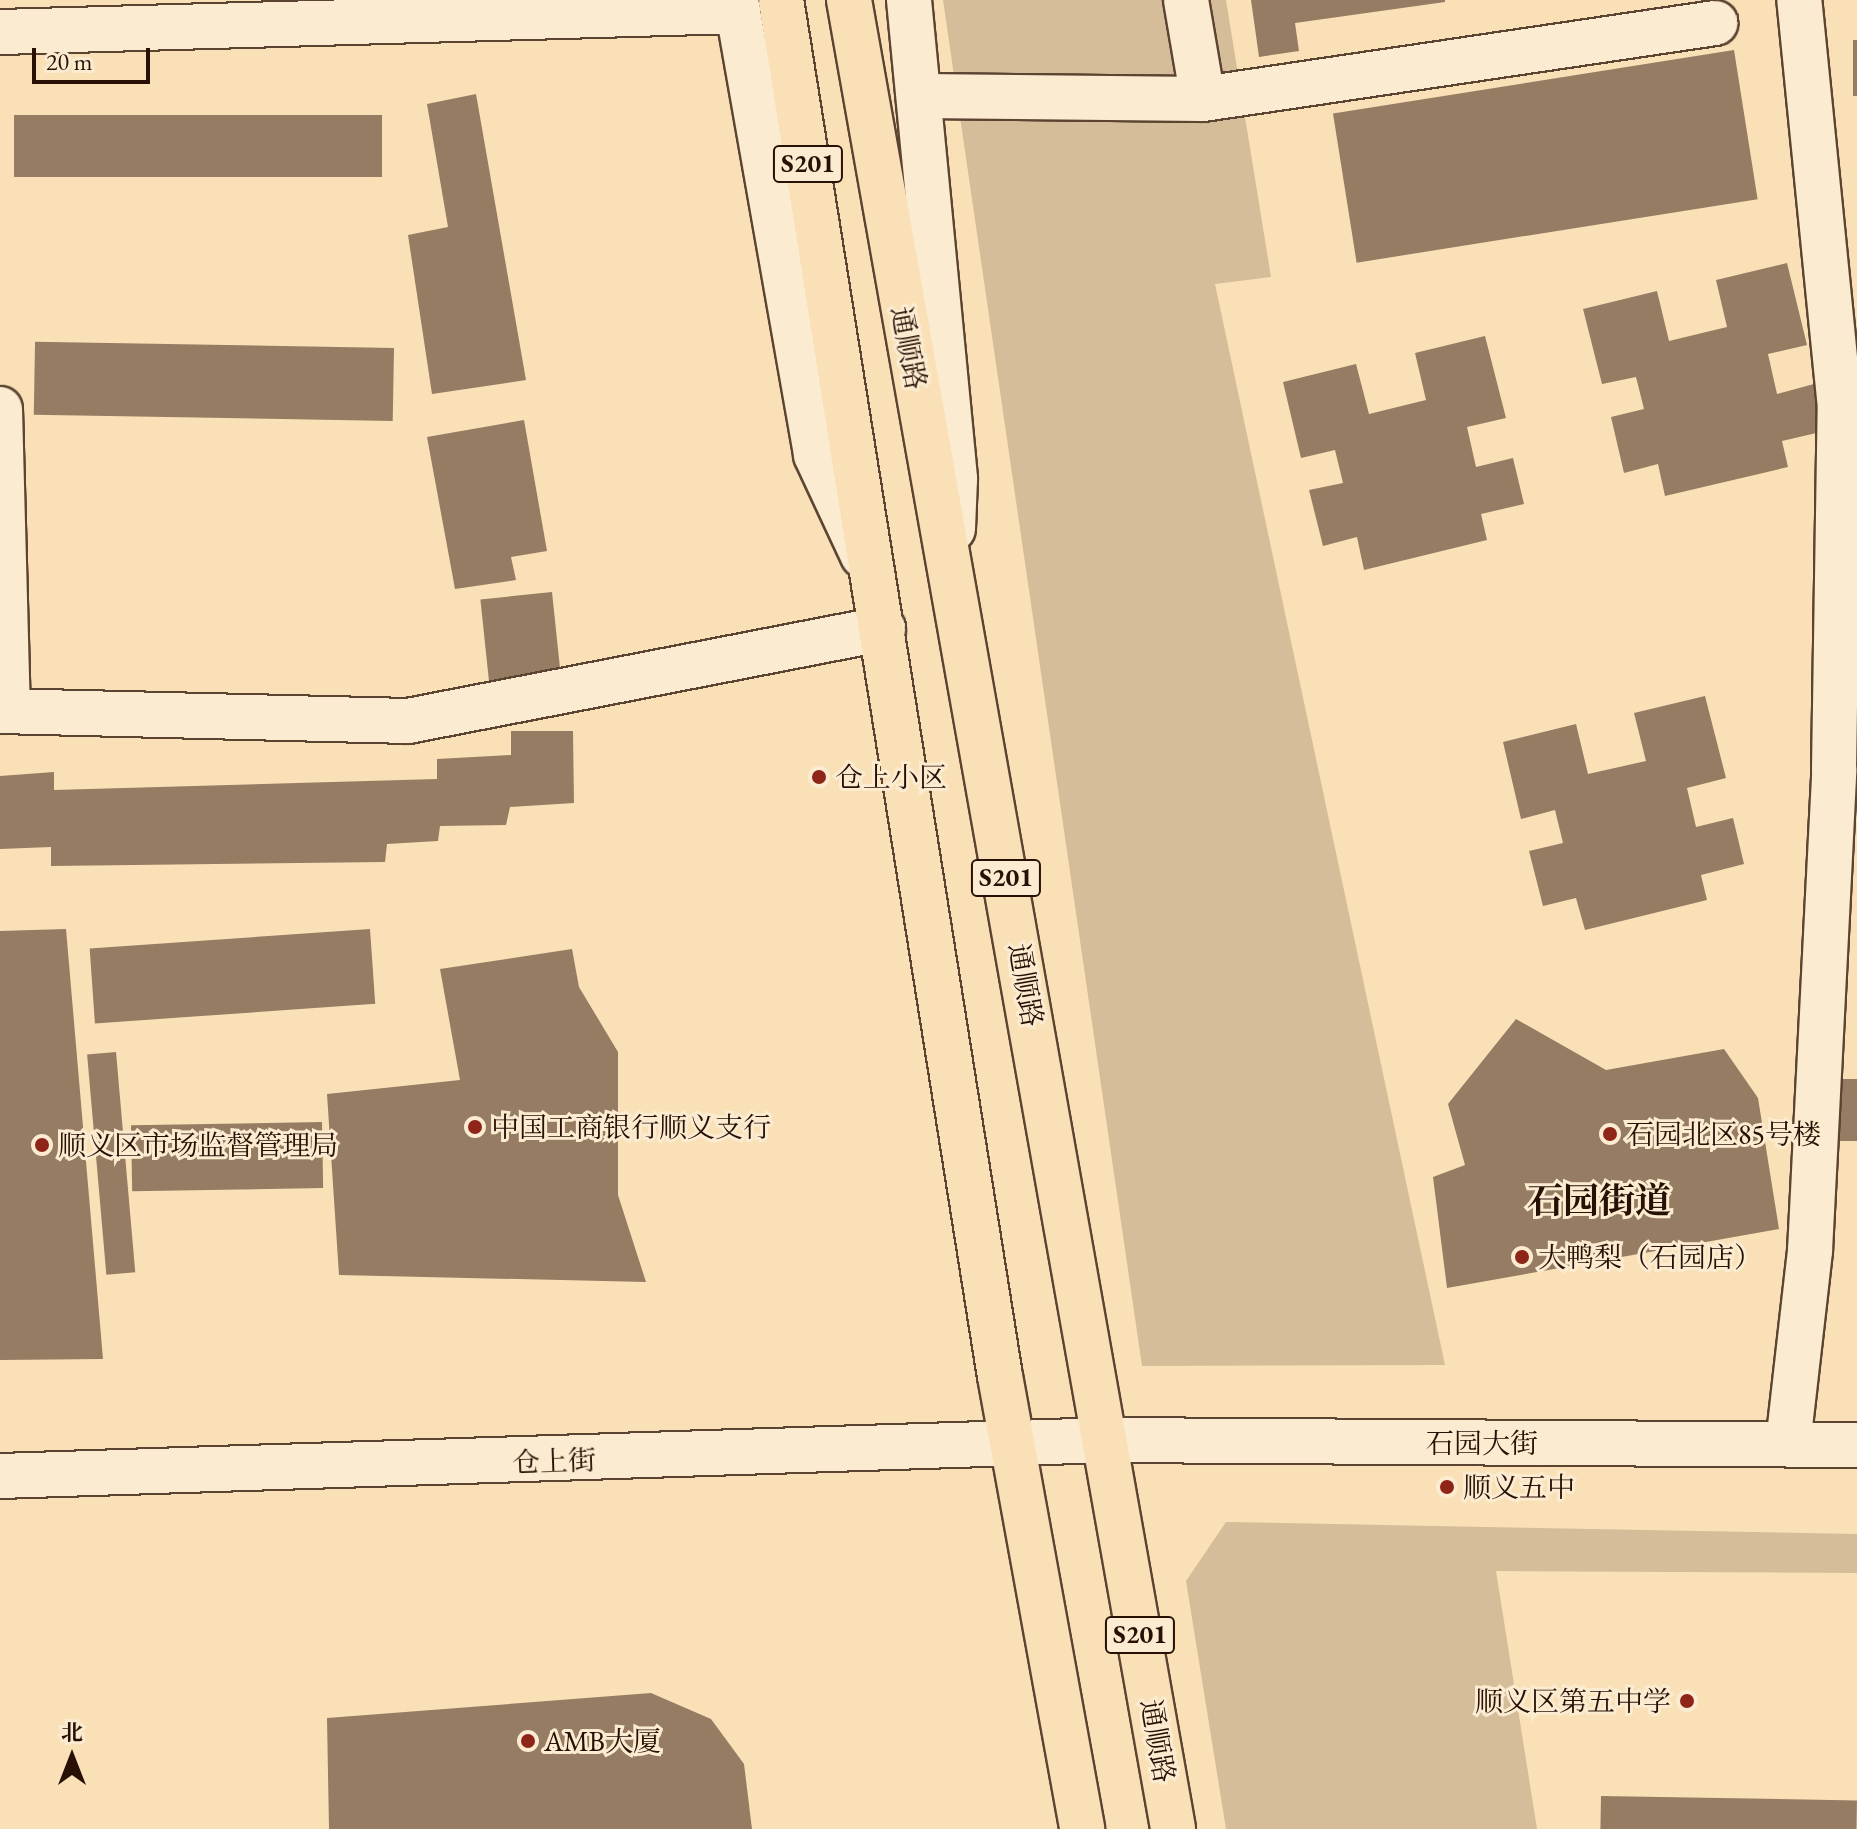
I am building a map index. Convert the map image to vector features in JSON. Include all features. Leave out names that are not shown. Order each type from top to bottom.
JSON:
[{"type":"main road","name":"S201","points":[[781,0],[1015,1449],[1082,1829]]},
{"type":"main road","name":"通顺路","points":[[849,0],[903,316],[1107,1440],[1173,1829]]},
{"type":"street","points":[[909,0],[922,96],[955,479],[951,572]]},
{"type":"street","points":[[1186,0],[1203,99]]},
{"type":"street","points":[[1788,1444],[1810,1251],[1834,770],[1840,408],[1799,0]]},
{"type":"street","points":[[0,32],[737,5],[816,455],[876,584]]},
{"type":"street","points":[[922,96],[1203,99],[1715,23]]},
{"type":"street","points":[[0,409],[4,711],[408,721],[883,629]]},
{"type":"street","name":"石园大街","points":[[1107,1440],[1857,1445]]},
{"type":"street","name":"仓上街","points":[[0,1476],[1015,1449],[1107,1440]]},
{"type":"shaded area","points":[[943,0],[1226,0],[1271,277],[1215,284],[1445,1365],[1142,1366]]},
{"type":"shaded area","points":[[1226,1522],[1857,1534],[1857,1573],[1496,1571],[1537,1829],[1226,1829],[1186,1581]]},
{"type":"building","points":[[1251,0],[1445,2],[1295,23],[1299,51],[1259,57]]},
{"type":"building","points":[[1853,40],[1857,40],[1857,96],[1853,96]]},
{"type":"building","points":[[1734,50],[1758,199],[1357,263],[1333,114]]},
{"type":"building","points":[[476,94],[526,380],[432,394],[408,235],[448,227],[427,104]]},
{"type":"building","points":[[14,115],[382,115],[382,177],[14,177]]},
{"type":"building","points":[[1787,263],[1807,345],[1768,354],[1777,394],[1814,384],[1825,431],[1782,441],[1788,467],[1665,496],[1658,464],[1624,473],[1611,417],[1644,409],[1636,377],[1602,384],[1583,309],[1657,291],[1669,341],[1727,327],[1716,280]]},
{"type":"building","points":[[1485,336],[1506,418],[1467,427],[1476,467],[1513,458],[1524,504],[1481,514],[1487,540],[1364,570],[1357,537],[1323,546],[1309,490],[1343,483],[1335,450],[1301,458],[1283,382],[1356,364],[1369,414],[1426,400],[1415,353]]},
{"type":"building","points":[[35,342],[394,348],[393,421],[34,415]]},
{"type":"building","points":[[524,420],[547,551],[511,557],[516,580],[455,589],[427,437]]},
{"type":"building","points":[[552,592],[562,683],[490,690],[480,600]]},
{"type":"building","points":[[1705,696],[1726,778],[1687,788],[1696,827],[1733,818],[1744,864],[1701,875],[1707,900],[1585,930],[1576,898],[1543,906],[1529,851],[1563,843],[1555,810],[1521,819],[1503,742],[1576,724],[1588,774],[1646,761],[1634,713]]},
{"type":"building","points":[[511,731],[573,731],[574,803],[510,807],[506,825],[440,826],[438,841],[387,844],[385,862],[51,866],[51,847],[0,849],[0,776],[54,772],[54,790],[437,779],[437,759],[511,755]]},
{"type":"building","name":"顺义区市场监督管理局","points":[[66,929],[103,1359],[0,1360],[0,931]]},
{"type":"building","points":[[370,929],[375,1004],[95,1023],[90,949]]},
{"type":"building","name":"中国工商银行顺义支行","points":[[572,949],[579,987],[618,1052],[618,1195],[646,1282],[339,1275],[327,1094],[460,1080],[440,969]]},
{"type":"building","name":"石园北区85号楼","points":[[1516,1019],[1606,1070],[1724,1049],[1758,1098],[1779,1229],[1447,1288],[1433,1177],[1465,1165],[1448,1104]]},
{"type":"building","points":[[116,1052],[135,1272],[106,1275],[87,1055]]},
{"type":"building","points":[[1839,1079],[1857,1079],[1857,1141],[1839,1141]]},
{"type":"building","points":[[322,1122],[323,1188],[132,1191],[131,1125]]},
{"type":"building","name":"AMB大厦","points":[[651,1693],[711,1719],[744,1764],[752,1829],[329,1829],[327,1718]]},
{"type":"building","points":[[1601,1796],[1857,1800],[1856,1829],[1600,1829]]},
{"type":"place","name":"仓上小区","points":[[819,777]]},
{"type":"place","name":"中国工商银行顺义支行","points":[[475,1127]]},
{"type":"place","name":"石园北区85号楼","points":[[1610,1134]]},
{"type":"place","name":"顺义区市场监督管理局","points":[[42,1145]]},
{"type":"place","name":"大鸭梨（石园店）","points":[[1522,1257]]},
{"type":"place","name":"顺义五中","points":[[1447,1487]]},
{"type":"place","name":"顺义区第五中学","points":[[1687,1701]]},
{"type":"place","name":"AMB大厦","points":[[528,1741]]},
{"type":"district","name":"石园街道","points":[[1599,1201]]}]
